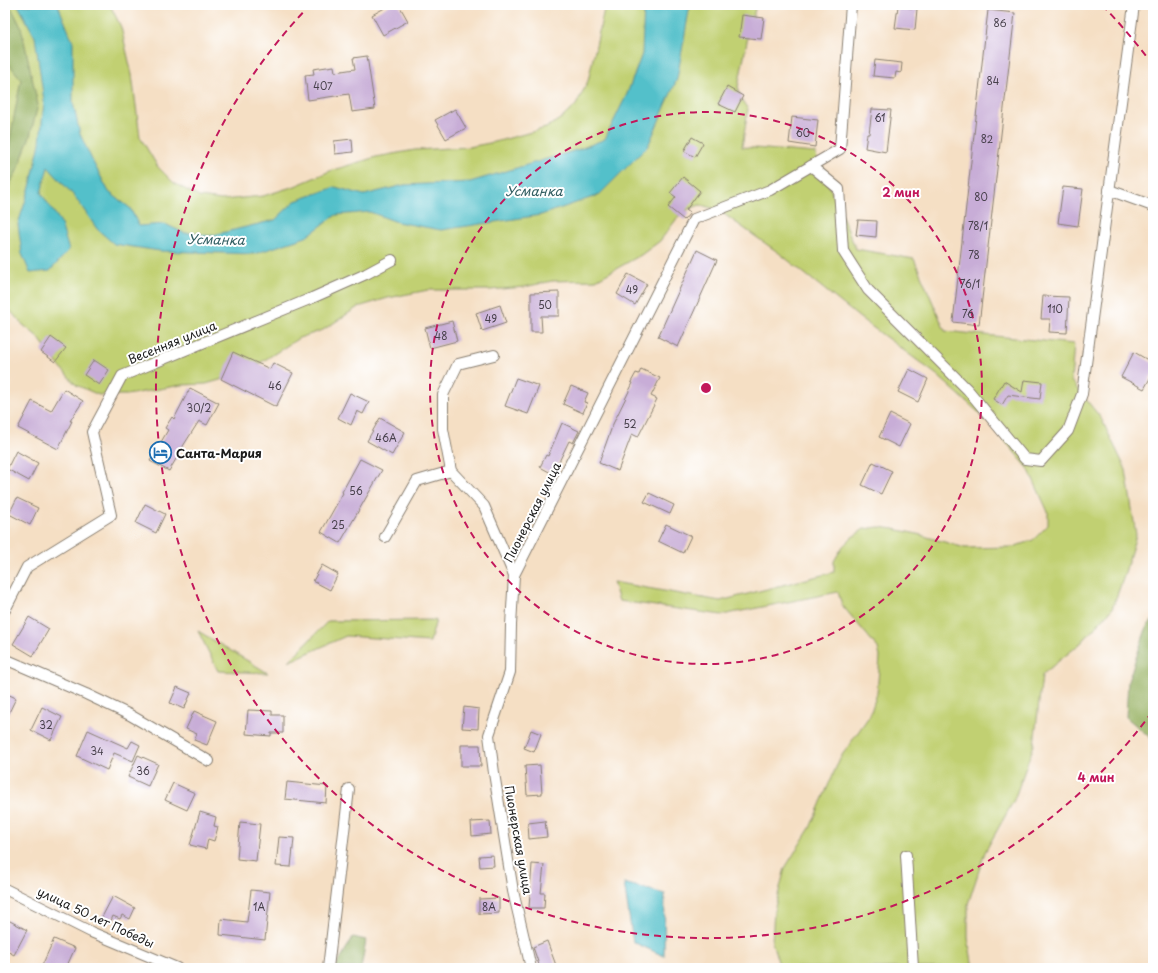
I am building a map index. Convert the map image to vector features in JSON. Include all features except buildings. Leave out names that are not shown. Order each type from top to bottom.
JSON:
[{"type":"street","name":"Пионерская улица","points":[[531,968],[514,891],[489,735],[510,672],[514,575],[694,219],[770,190],[840,149],[851,5]]},
{"type":"street","points":[[811,166],[839,189],[843,251],[868,290],[968,390],[1025,459],[1040,461],[1068,431],[1082,394],[1134,5]]},
{"type":"street","points":[[1109,190],[1153,206]]},
{"type":"street","name":"Весенняя улица","points":[[5,610],[26,567],[111,515],[92,432],[122,376],[312,298],[366,274],[392,260]]},
{"type":"street","points":[[494,354],[458,364],[443,395],[443,429],[451,471],[484,506],[514,575]]},
{"type":"street","points":[[385,538],[417,481],[451,471]]},
{"type":"street","points":[[5,659],[130,715],[208,761]]},
{"type":"street","points":[[328,968],[349,789]]},
{"type":"street","points":[[906,855],[913,968]]},
{"type":"street","name":"улица 50 лет Победы","points":[[5,889],[92,932],[177,968]]},
{"type":"green space","points":[[5,5],[110,5],[121,27],[132,75],[140,137],[158,167],[174,183],[199,197],[222,200],[263,196],[295,186],[330,171],[376,157],[415,150],[469,147],[495,142],[546,128],[563,117],[576,105],[588,81],[605,5],[756,5],[738,87],[742,101],[748,109],[742,147],[815,153],[856,249],[914,259],[945,331],[1074,344],[1071,381],[1101,418],[1126,470],[1136,535],[1124,576],[1112,609],[1081,643],[1042,676],[1034,745],[1014,800],[985,852],[968,904],[968,938],[973,968],[780,968],[772,942],[774,911],[785,868],[810,828],[840,758],[870,715],[877,693],[880,657],[878,648],[842,605],[838,592],[722,615],[619,601],[613,582],[720,601],[834,572],[834,561],[843,546],[864,529],[879,527],[894,529],[965,548],[1013,547],[1033,540],[1048,525],[1048,512],[1028,468],[987,420],[937,375],[860,318],[779,253],[721,212],[700,205],[689,209],[678,217],[660,241],[641,255],[596,280],[552,281],[524,287],[490,290],[428,290],[388,298],[358,307],[323,330],[299,338],[260,363],[237,375],[206,384],[181,385],[127,395],[99,395],[76,385],[59,366],[38,337],[22,324],[5,305]]},
{"type":"green space","points":[[5,5],[10,5],[21,27],[38,105],[30,136],[18,169],[7,190],[10,139],[21,79],[5,59]]},
{"type":"green space","points":[[436,620],[430,642],[346,636],[288,662],[328,621]]},
{"type":"green space","points":[[1153,620],[1153,740],[1126,717],[1128,681],[1147,626]]},
{"type":"green space","points":[[198,631],[268,673],[218,671]]},
{"type":"green space","points":[[353,937],[366,940],[361,968],[335,968]]},
{"type":"water","name":"Усманка","points":[[18,5],[58,5],[73,42],[73,103],[80,134],[109,192],[130,208],[139,226],[165,224],[184,233],[197,233],[209,236],[275,220],[295,201],[335,187],[364,195],[404,185],[470,182],[580,149],[605,139],[627,94],[642,54],[644,5],[690,5],[677,79],[648,146],[599,195],[541,215],[441,230],[397,222],[370,212],[336,215],[306,237],[254,254],[160,251],[114,244],[97,229],[75,197],[48,167],[41,193],[60,221],[69,250],[50,271],[30,273],[22,254],[18,224],[30,187],[40,143],[44,101],[35,37]]},
{"type":"water","points":[[624,883],[665,894],[664,956],[633,942]]},
{"type":"place","name":"Санта-Мария","points":[[160,453]]}]
